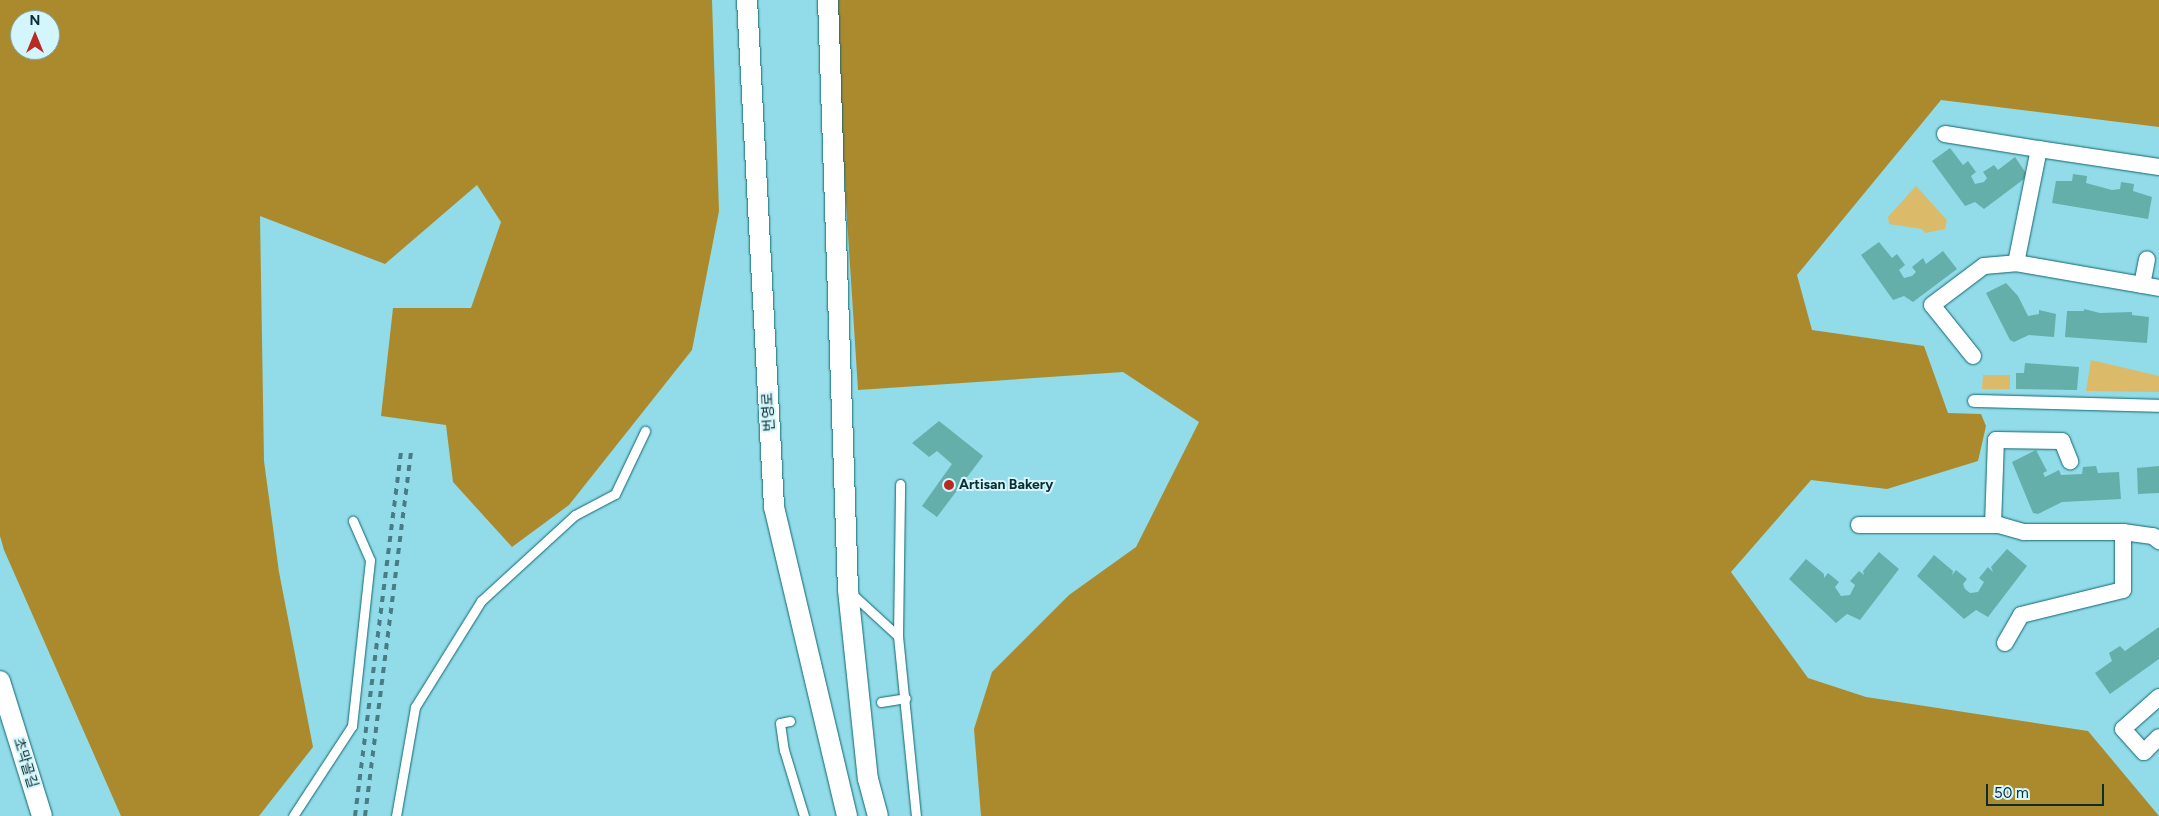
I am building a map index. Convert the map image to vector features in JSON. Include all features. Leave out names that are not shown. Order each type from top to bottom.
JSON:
[{"type":"street","name":"번영로","points":[[747,0],[774,507],[847,816]]},
{"type":"street","points":[[828,0],[848,590],[868,778],[878,816]]},
{"type":"street","points":[[1945,134],[2159,167]]},
{"type":"street","points":[[2016,263],[2039,149]]},
{"type":"street","points":[[2142,285],[2147,259]]},
{"type":"street","points":[[1973,356],[1932,305],[1984,266],[2016,263],[2159,288]]},
{"type":"street","points":[[1974,401],[2159,406]]},
{"type":"street","points":[[1993,525],[1996,440],[2062,441],[2070,461]]},
{"type":"street","points":[[1859,525],[1993,525],[2024,532],[2123,532],[2153,536],[2159,541]]},
{"type":"street","points":[[2005,643],[2021,615],[2123,590],[2123,532]]},
{"type":"street","name":"초막골길","points":[[0,681],[42,816]]},
{"type":"street","points":[[2159,697],[2123,729],[2144,752],[2159,738]]},
{"type":"lane","points":[[396,816],[415,708],[481,600],[576,515],[615,494],[645,431]]},
{"type":"lane","points":[[900,484],[898,636],[906,698],[916,816]]},
{"type":"lane","points":[[293,816],[352,726],[370,560],[353,520]]},
{"type":"lane","points":[[848,590],[898,636]]},
{"type":"lane","points":[[881,702],[906,698]]},
{"type":"lane","points":[[790,721],[780,723],[784,750],[804,816]]},
{"type":"shaded area","points":[[0,0],[712,0],[719,211],[692,350],[569,505],[512,547],[453,482],[446,425],[381,416],[393,308],[471,308],[501,222],[477,185],[385,264],[260,216],[264,461],[279,572],[313,747],[259,816],[121,816],[4,550],[0,536]]},
{"type":"shaded area","points":[[833,0],[2159,0],[2159,127],[1941,100],[1797,275],[1812,330],[1924,346],[1948,413],[1981,414],[1986,426],[1978,461],[1887,489],[1811,480],[1731,572],[1808,678],[1866,697],[2088,731],[2159,816],[981,816],[974,729],[992,672],[1069,595],[1136,547],[1199,422],[1123,372],[858,390]]},
{"type":"shaded area","points":[[1916,186],[1947,220],[1945,229],[1925,233],[1922,229],[1889,224],[1888,217]]},
{"type":"shaded area","points":[[2091,360],[2159,376],[2159,392],[2086,391]]},
{"type":"shaded area","points":[[1983,375],[2010,375],[2010,389],[1982,389]]},
{"type":"building","points":[[1950,148],[1963,165],[1968,161],[1976,172],[1971,176],[1975,184],[1984,182],[1987,178],[1983,172],[1994,165],[1998,170],[2015,157],[2028,176],[1984,209],[1975,202],[1965,206],[1932,161]]},
{"type":"building","points":[[2073,174],[2087,176],[2086,183],[2112,190],[2120,189],[2121,182],[2134,184],[2133,191],[2152,197],[2148,219],[2052,203],[2056,181],[2072,181]]},
{"type":"building","points":[[1879,242],[1892,258],[1897,254],[1905,265],[1899,270],[1904,278],[1912,276],[1916,272],[1912,267],[1923,258],[1926,264],[1943,251],[1957,269],[1913,302],[1904,296],[1893,300],[1861,255]]},
{"type":"building","points":[[2006,283],[2018,296],[2028,316],[2039,314],[2039,310],[2056,314],[2054,337],[2029,335],[2014,342],[2010,340],[1986,293]]},
{"type":"building","points":[[2084,309],[2100,313],[2132,312],[2132,315],[2149,317],[2147,343],[2065,337],[2067,311],[2084,311]]},
{"type":"building","points":[[2025,363],[2079,367],[2077,390],[2016,389],[2016,373],[2024,373]]},
{"type":"building","name":"Artisan Bakery","points":[[939,421],[983,456],[937,517],[922,506],[952,464],[937,451],[929,457],[912,443]]},
{"type":"building","points":[[2036,450],[2047,471],[2043,473],[2045,477],[2059,470],[2061,475],[2082,474],[2083,467],[2096,466],[2098,473],[2119,472],[2121,499],[2062,502],[2038,514],[2033,513],[2012,462]]},
{"type":"building","points":[[2159,466],[2159,493],[2138,494],[2137,468]]},
{"type":"building","points":[[2007,549],[2027,566],[1988,617],[1976,610],[1964,619],[1917,576],[1934,555],[1953,571],[1952,575],[1956,570],[1967,579],[1963,584],[1965,589],[1970,593],[1978,592],[1984,582],[1979,578],[1988,567],[1993,572],[1991,567]]},
{"type":"building","points":[[1879,552],[1899,569],[1860,620],[1847,614],[1836,623],[1789,579],[1806,559],[1824,574],[1824,578],[1828,573],[1839,582],[1835,587],[1841,596],[1850,595],[1855,585],[1850,581],[1859,571],[1864,575],[1863,571]]},
{"type":"building","points":[[2159,627],[2159,659],[2110,694],[2095,673],[2112,661],[2109,653],[2120,646],[2125,651]]},
{"type":"railway","points":[[355,816],[401,450]]},
{"type":"railway","points":[[365,816],[411,451]]},
{"type":"place","name":"Artisan Bakery","points":[[949,485]]}]
